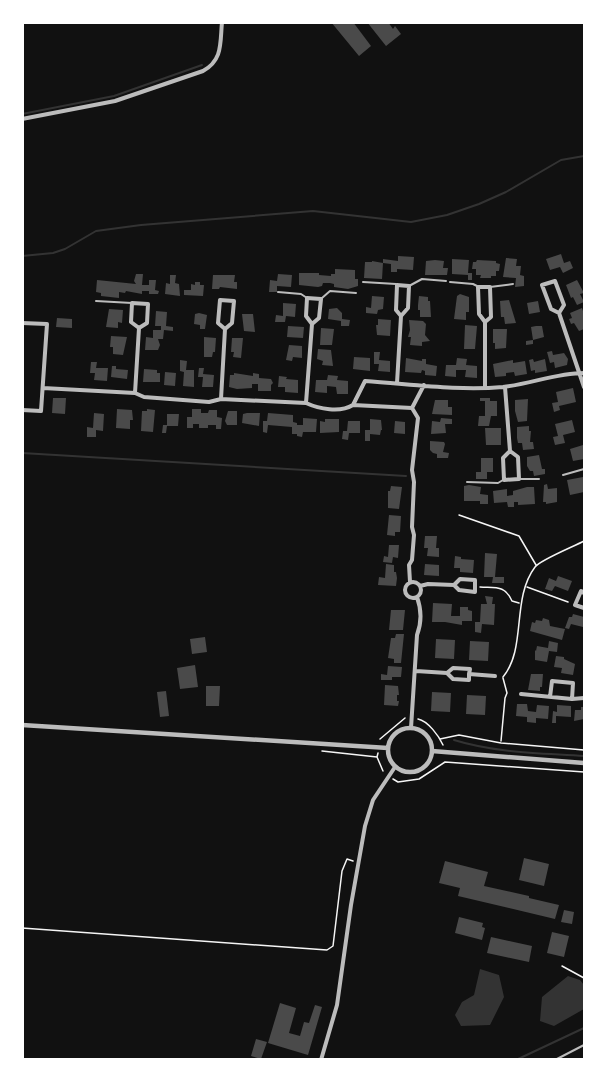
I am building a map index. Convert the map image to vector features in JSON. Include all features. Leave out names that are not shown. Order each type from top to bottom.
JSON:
[{"type":"street","points":[[22,119],[115,101],[204,71],[214,65],[219,52],[222,22]]},
{"type":"street","points":[[559,313],[564,305],[555,281],[542,285],[551,309],[559,313],[582,373],[585,387]]},
{"type":"street","points":[[397,383],[401,316],[408,308],[409,286],[397,285],[396,309],[401,316]]},
{"type":"street","points":[[485,322],[491,317],[490,287],[478,288],[479,314],[485,322],[485,388]]},
{"type":"street","points":[[306,403],[312,324],[306,316],[307,298],[321,299],[319,318],[312,324]]},
{"type":"street","points":[[221,399],[225,329],[232,323],[234,301],[220,300],[218,323],[225,329]]},
{"type":"street","points":[[132,303],[148,304],[147,323],[139,328],[131,322],[132,303]]},
{"type":"street","points":[[22,323],[47,324],[41,411],[22,410]]},
{"type":"street","points":[[135,393],[139,328]]},
{"type":"street","points":[[43,388],[135,393],[144,397],[209,402],[221,399],[306,403],[317,408],[347,409],[353,405],[365,381],[485,388],[505,387],[582,373]]},
{"type":"street","points":[[412,408],[424,385]]},
{"type":"street","points":[[505,387],[510,451],[518,457],[519,479],[504,480],[503,458],[510,451]]},
{"type":"street","points":[[353,405],[412,408]]},
{"type":"street","points":[[410,582],[414,535],[412,470],[418,418],[412,408]]},
{"type":"street","points":[[417,597],[410,598],[404,592],[406,584],[414,582],[420,586],[454,585],[459,590],[475,592],[476,580],[460,579],[454,585]]},
{"type":"street","points":[[411,728],[417,635],[420,626],[421,609],[417,597],[421,590],[420,586]]},
{"type":"street","points":[[585,593],[581,591],[575,605],[585,608]]},
{"type":"street","points":[[416,671],[447,673],[453,679],[469,680],[470,669],[453,668],[447,673]]},
{"type":"street","points":[[470,674],[495,676]]},
{"type":"street","points":[[550,697],[552,681],[573,683],[572,699]]},
{"type":"street","points":[[521,694],[572,699],[585,698]]},
{"type":"street","points":[[22,725],[388,748]]},
{"type":"street","points":[[411,728],[428,737],[432,751],[427,763],[413,772],[395,767],[389,757],[388,748],[395,733],[411,728]]},
{"type":"street","points":[[432,751],[585,763]]},
{"type":"street","points":[[321,1059],[337,1005],[365,826],[373,800],[395,767]]},
{"type":"lane","points":[[409,286],[422,279],[446,280]]},
{"type":"lane","points":[[363,282],[397,285]]},
{"type":"lane","points":[[450,282],[473,284],[478,288]]},
{"type":"lane","points":[[490,287],[513,284]]},
{"type":"lane","points":[[321,299],[330,291],[356,293]]},
{"type":"lane","points":[[278,292],[301,294],[307,298]]},
{"type":"lane","points":[[96,301],[132,303]]},
{"type":"lane","points":[[563,475],[585,469]]},
{"type":"lane","points":[[519,479],[539,479]]},
{"type":"lane","points":[[467,482],[498,483],[504,480]]},
{"type":"lane","points":[[555,1059],[585,1045]]},
{"type":"path","points":[[459,515],[519,536],[536,566]]},
{"type":"path","points":[[501,742],[507,693],[503,677],[510,669],[514,654],[520,603],[526,587],[536,566],[585,541]]},
{"type":"path","points":[[475,587],[504,589],[508,591],[512,601],[520,603]]},
{"type":"path","points":[[526,587],[575,605]]},
{"type":"path","points":[[507,693],[521,694]]},
{"type":"path","points":[[380,738],[403,717]]},
{"type":"path","points":[[423,720],[440,739],[459,735],[501,742],[585,750]]},
{"type":"path","points":[[377,758],[386,775]]},
{"type":"path","points":[[398,782],[419,779],[445,762],[585,772]]},
{"type":"path","points":[[22,928],[327,950],[333,946],[342,871],[347,859],[358,864]]},
{"type":"path","points":[[562,966],[585,978]]},
{"type":"shaded area","points":[[480,969],[499,975],[504,997],[490,1025],[461,1026],[455,1015],[462,1002],[474,995]]},
{"type":"shaded area","points":[[568,976],[580,980],[584,985],[584,1009],[554,1026],[540,1021],[542,997]]},
{"type":"building","points":[[331,22],[353,22],[371,46],[359,56]]},
{"type":"building","points":[[367,22],[388,22],[393,29],[395,26],[401,34],[386,46]]},
{"type":"building","points":[[561,254],[564,263],[570,261],[573,268],[563,273],[560,267],[550,270],[546,259]]},
{"type":"building","points":[[398,256],[414,257],[413,270],[397,269],[397,272],[391,272],[391,264],[383,263],[383,259],[398,261]]},
{"type":"building","points":[[506,258],[517,259],[516,266],[521,266],[520,275],[524,276],[524,286],[515,287],[516,278],[503,277]]},
{"type":"building","points":[[452,259],[469,260],[468,273],[472,273],[472,280],[468,280],[468,275],[452,274]]},
{"type":"building","points":[[477,260],[496,261],[500,264],[496,276],[480,278],[481,275],[476,275],[476,269],[472,269],[473,262]]},
{"type":"building","points":[[426,261],[444,261],[443,268],[448,268],[447,275],[425,275]]},
{"type":"building","points":[[365,262],[383,263],[382,279],[364,278]]},
{"type":"building","points":[[335,269],[355,270],[358,286],[348,289],[334,287],[334,284],[330,283],[323,283],[318,287],[299,285],[299,273],[319,273],[319,275],[331,276],[335,274]]},
{"type":"building","points":[[136,274],[143,274],[142,285],[149,285],[149,280],[156,280],[155,290],[159,291],[158,294],[149,294],[149,291],[142,291],[142,294],[126,291],[125,293],[119,292],[119,298],[101,296],[101,293],[96,292],[97,280],[136,284],[134,281]]},
{"type":"building","points":[[278,274],[292,275],[291,287],[277,286],[277,292],[269,292],[270,280],[277,281]]},
{"type":"building","points":[[170,275],[176,275],[175,283],[179,284],[180,296],[165,294],[166,283],[170,284]]},
{"type":"building","points":[[213,275],[235,275],[234,282],[237,282],[237,289],[220,287],[212,289]]},
{"type":"building","points":[[577,280],[584,293],[580,294],[584,302],[577,305],[573,297],[571,298],[566,285]]},
{"type":"building","points":[[195,282],[204,285],[203,296],[184,295],[184,290],[191,290],[191,284],[195,285]]},
{"type":"building","points":[[460,294],[469,297],[469,312],[466,312],[466,320],[454,319],[457,296]]},
{"type":"building","points":[[372,296],[384,297],[383,309],[378,310],[377,314],[366,313],[366,307],[371,308]]},
{"type":"building","points":[[419,296],[428,297],[431,317],[420,317]]},
{"type":"building","points":[[509,300],[516,323],[505,324],[504,317],[501,317],[500,301]]},
{"type":"building","points":[[538,301],[540,312],[529,314],[527,303]]},
{"type":"building","points":[[283,303],[296,304],[295,317],[286,316],[285,322],[275,322],[276,315],[283,316]]},
{"type":"building","points":[[337,308],[342,313],[342,319],[350,320],[349,326],[341,326],[341,321],[328,319],[329,309]]},
{"type":"building","points":[[582,308],[584,329],[579,331],[569,319],[572,318],[570,313]]},
{"type":"building","points":[[109,309],[123,310],[122,323],[118,322],[118,328],[106,327]]},
{"type":"building","points":[[156,311],[167,312],[166,326],[173,327],[173,331],[164,330],[163,339],[158,339],[160,345],[158,350],[145,350],[146,337],[153,338],[153,330],[161,330],[161,326],[155,326]]},
{"type":"building","points":[[195,314],[207,315],[205,329],[200,329],[200,325],[194,324]]},
{"type":"building","points":[[242,314],[253,314],[255,332],[244,331]]},
{"type":"building","points":[[57,318],[72,319],[72,328],[56,327]]},
{"type":"building","points":[[378,319],[391,320],[390,336],[377,335]]},
{"type":"building","points":[[409,320],[423,321],[426,324],[425,335],[430,341],[422,342],[422,346],[410,345]]},
{"type":"building","points":[[465,325],[477,326],[475,349],[464,349]]},
{"type":"building","points":[[288,326],[304,327],[303,338],[287,337]]},
{"type":"building","points":[[542,326],[544,337],[533,340],[531,327]]},
{"type":"building","points":[[321,328],[334,329],[332,345],[320,345]]},
{"type":"building","points":[[493,329],[507,329],[506,348],[495,349]]},
{"type":"building","points":[[111,336],[127,337],[123,355],[113,354],[113,347],[110,347]]},
{"type":"building","points":[[204,337],[216,338],[215,352],[212,357],[204,357]]},
{"type":"building","points":[[232,338],[243,338],[241,358],[233,357]]},
{"type":"building","points":[[533,340],[533,344],[526,345],[526,341]]},
{"type":"building","points":[[289,345],[302,346],[302,358],[293,357],[292,361],[286,360]]},
{"type":"building","points":[[318,349],[331,350],[333,366],[322,365],[323,361],[317,359]]},
{"type":"building","points":[[552,351],[553,355],[564,353],[568,359],[567,365],[555,368],[554,362],[550,363],[547,352]]},
{"type":"building","points":[[374,352],[380,352],[379,360],[390,361],[390,372],[378,371],[379,364],[374,364]]},
{"type":"building","points":[[354,357],[370,358],[370,371],[353,369]]},
{"type":"building","points":[[406,358],[422,361],[426,359],[426,364],[437,366],[436,376],[425,375],[425,371],[422,370],[421,373],[405,372]]},
{"type":"building","points":[[457,358],[467,359],[466,365],[477,366],[477,378],[465,377],[466,370],[456,370],[456,377],[445,376],[446,365],[456,365]]},
{"type":"building","points":[[533,359],[534,362],[545,359],[547,371],[535,373],[535,370],[531,371],[529,360]]},
{"type":"building","points":[[180,360],[187,361],[186,370],[194,370],[194,387],[183,386],[184,372],[180,371]]},
{"type":"building","points":[[513,360],[513,363],[525,361],[527,374],[515,376],[514,372],[506,373],[506,376],[495,377],[493,364]]},
{"type":"building","points":[[91,362],[97,362],[96,368],[108,368],[107,381],[94,380],[95,373],[90,373]]},
{"type":"building","points":[[112,366],[116,366],[116,369],[128,370],[127,379],[111,377]]},
{"type":"building","points":[[199,368],[204,368],[203,374],[214,375],[213,387],[202,387],[203,377],[198,377]]},
{"type":"building","points":[[144,369],[157,370],[157,373],[160,373],[160,382],[143,382]]},
{"type":"building","points":[[165,372],[176,373],[175,386],[164,385]]},
{"type":"building","points":[[234,373],[253,376],[253,373],[259,374],[259,378],[271,379],[273,383],[271,391],[258,391],[258,384],[252,384],[252,388],[229,387],[230,375]]},
{"type":"building","points":[[328,375],[338,376],[337,380],[348,381],[348,394],[337,394],[336,387],[327,386],[327,393],[315,392],[316,380],[327,380]]},
{"type":"building","points":[[279,376],[298,380],[298,393],[285,392],[285,387],[278,387]]},
{"type":"building","points":[[573,388],[576,402],[559,406],[560,410],[554,412],[552,403],[558,402],[556,392]]},
{"type":"building","points":[[53,398],[66,398],[65,414],[52,413]]},
{"type":"building","points":[[480,398],[497,401],[497,416],[491,416],[489,426],[478,426],[479,416],[485,416],[485,401],[480,401]]},
{"type":"building","points":[[528,399],[527,421],[518,422],[515,400]]},
{"type":"building","points":[[435,400],[448,400],[448,407],[452,407],[452,415],[432,414]]},
{"type":"building","points":[[117,409],[132,410],[133,420],[130,420],[130,429],[116,428]]},
{"type":"building","points":[[147,409],[155,410],[153,432],[141,431],[142,411],[147,411]]},
{"type":"building","points":[[192,409],[201,409],[201,413],[217,410],[217,417],[222,418],[221,429],[216,429],[216,425],[199,428],[199,424],[193,424],[193,428],[187,428],[187,417],[192,417]]},
{"type":"building","points":[[228,411],[237,411],[237,425],[227,425],[225,421]]},
{"type":"building","points":[[94,413],[104,414],[103,431],[96,430],[96,437],[87,437],[87,427],[93,428]]},
{"type":"building","points":[[260,413],[259,426],[242,423],[243,414]]},
{"type":"building","points":[[268,413],[293,415],[293,422],[297,425],[303,425],[303,418],[317,419],[316,432],[303,432],[302,437],[292,434],[292,427],[268,425],[267,433],[263,432],[263,421],[267,421]]},
{"type":"building","points":[[167,414],[179,414],[178,426],[167,426],[166,433],[162,433],[163,425],[167,425]]},
{"type":"building","points":[[441,418],[452,419],[452,424],[445,424],[446,433],[431,434],[432,421],[440,422]]},
{"type":"building","points":[[325,419],[339,419],[339,432],[320,433],[320,421],[325,422]]},
{"type":"building","points":[[370,419],[381,420],[382,430],[380,435],[370,434],[370,441],[365,441],[365,430],[370,430]]},
{"type":"building","points":[[572,420],[575,432],[563,435],[565,443],[555,445],[553,437],[558,436],[555,424]]},
{"type":"building","points":[[348,421],[360,421],[360,433],[349,433],[348,440],[342,439],[343,431],[347,431]]},
{"type":"building","points":[[395,421],[405,422],[405,434],[394,433]]},
{"type":"building","points":[[529,426],[530,442],[533,442],[534,449],[523,450],[522,443],[518,443],[517,427]]},
{"type":"building","points":[[485,428],[501,428],[501,445],[486,445]]},
{"type":"building","points":[[430,441],[444,442],[443,452],[449,453],[448,458],[437,458],[437,454],[430,450]]},
{"type":"building","points":[[583,445],[584,459],[573,461],[570,449]]},
{"type":"building","points":[[539,455],[545,474],[534,476],[533,471],[530,471],[527,466],[527,457]]},
{"type":"building","points":[[481,458],[493,458],[493,472],[487,472],[487,479],[476,479],[476,472],[481,472]]},
{"type":"building","points":[[583,477],[584,492],[570,495],[567,480]]},
{"type":"building","points":[[547,484],[548,489],[557,488],[557,502],[546,504],[543,502],[544,485]]},
{"type":"building","points":[[391,486],[402,487],[399,509],[388,508],[388,491]]},
{"type":"building","points":[[464,486],[481,487],[480,494],[488,495],[488,504],[480,504],[480,501],[464,501]]},
{"type":"building","points":[[534,487],[535,504],[518,505],[518,502],[514,502],[514,507],[508,507],[507,502],[494,503],[493,491],[507,489],[507,496],[513,495],[513,491]]},
{"type":"building","points":[[389,515],[401,516],[400,532],[395,532],[395,536],[387,535]]},
{"type":"building","points":[[425,536],[437,536],[436,548],[439,548],[439,557],[427,556],[428,548],[424,548]]},
{"type":"building","points":[[389,545],[399,545],[398,558],[393,557],[392,563],[383,562],[384,556],[388,557]]},
{"type":"building","points":[[485,553],[497,554],[495,577],[504,577],[504,583],[492,583],[493,577],[484,577]]},
{"type":"building","points":[[455,556],[474,560],[473,573],[460,572],[460,568],[454,568]]},
{"type":"building","points":[[386,564],[394,565],[396,586],[378,585],[379,577],[385,578]]},
{"type":"building","points":[[425,564],[439,565],[439,576],[424,575]]},
{"type":"building","points":[[558,576],[572,581],[568,591],[555,586],[552,591],[545,589],[549,578],[556,581]]},
{"type":"building","points":[[485,596],[493,597],[494,625],[482,624],[481,633],[475,632],[475,622],[480,622],[481,604],[487,604]]},
{"type":"building","points":[[433,603],[452,604],[451,616],[460,616],[460,607],[468,607],[468,610],[472,611],[472,621],[462,621],[462,625],[432,622]]},
{"type":"building","points":[[391,610],[405,610],[403,630],[389,630]]},
{"type":"building","points":[[573,614],[584,617],[583,627],[571,624],[569,629],[565,628],[569,617]]},
{"type":"building","points":[[543,618],[549,620],[550,626],[565,629],[562,640],[530,631],[532,622],[542,621]]},
{"type":"building","points":[[396,634],[404,634],[401,663],[394,663],[394,659],[388,658],[391,638],[395,638]]},
{"type":"building","points":[[205,637],[207,652],[192,654],[190,639]]},
{"type":"building","points":[[436,639],[455,640],[454,659],[435,658]]},
{"type":"building","points":[[470,641],[489,642],[488,661],[469,660]]},
{"type":"building","points":[[549,641],[558,643],[557,652],[549,651],[547,662],[535,660],[537,646],[548,648]]},
{"type":"building","points":[[556,656],[564,657],[575,664],[573,675],[561,673],[562,668],[554,667]]},
{"type":"building","points":[[195,665],[198,687],[180,689],[177,668]]},
{"type":"building","points":[[388,666],[402,667],[401,677],[381,680],[381,674],[387,675]]},
{"type":"building","points":[[531,674],[543,674],[540,691],[528,690]]},
{"type":"building","points":[[385,685],[398,686],[398,706],[384,705]]},
{"type":"building","points":[[206,686],[220,686],[219,706],[206,706]]},
{"type":"building","points":[[166,691],[169,716],[160,717],[157,692]]},
{"type":"building","points":[[432,692],[451,693],[450,712],[431,711]]},
{"type":"building","points":[[467,695],[486,696],[485,715],[466,714]]},
{"type":"building","points":[[517,704],[527,704],[528,711],[536,712],[537,705],[549,706],[548,719],[536,718],[536,723],[527,722],[527,717],[516,716]]},
{"type":"building","points":[[557,705],[571,706],[571,717],[556,716],[556,723],[552,723],[553,711],[557,712]]},
{"type":"building","points":[[581,707],[584,707],[584,719],[574,721],[575,710],[581,710]]},
{"type":"building","points":[[524,858],[549,864],[544,886],[519,880]]},
{"type":"building","points":[[445,861],[488,872],[484,886],[559,905],[555,919],[458,896],[460,888],[439,883]]},
{"type":"building","points":[[564,910],[574,912],[572,924],[561,922]]},
{"type":"building","points":[[459,917],[483,923],[482,927],[485,928],[482,940],[455,933]]},
{"type":"building","points":[[552,932],[569,936],[564,957],[547,953]]},
{"type":"building","points":[[491,937],[532,946],[529,962],[487,953]]},
{"type":"building","points":[[280,1003],[296,1008],[289,1033],[300,1036],[304,1022],[309,1023],[315,1005],[322,1007],[308,1055],[268,1043]]},
{"type":"building","points":[[256,1039],[267,1042],[261,1059],[251,1056]]},
{"type":"waterway","points":[[22,114],[114,96],[202,65]]},
{"type":"waterway","points":[[22,256],[53,253],[65,249],[96,231],[141,225],[313,211],[411,222],[447,215],[479,204],[506,192],[561,160],[584,156]]},
{"type":"waterway","points":[[22,453],[406,476]]},
{"type":"waterway","points":[[454,740],[502,750],[584,756]]},
{"type":"waterway","points":[[516,1060],[584,1028]]}]
